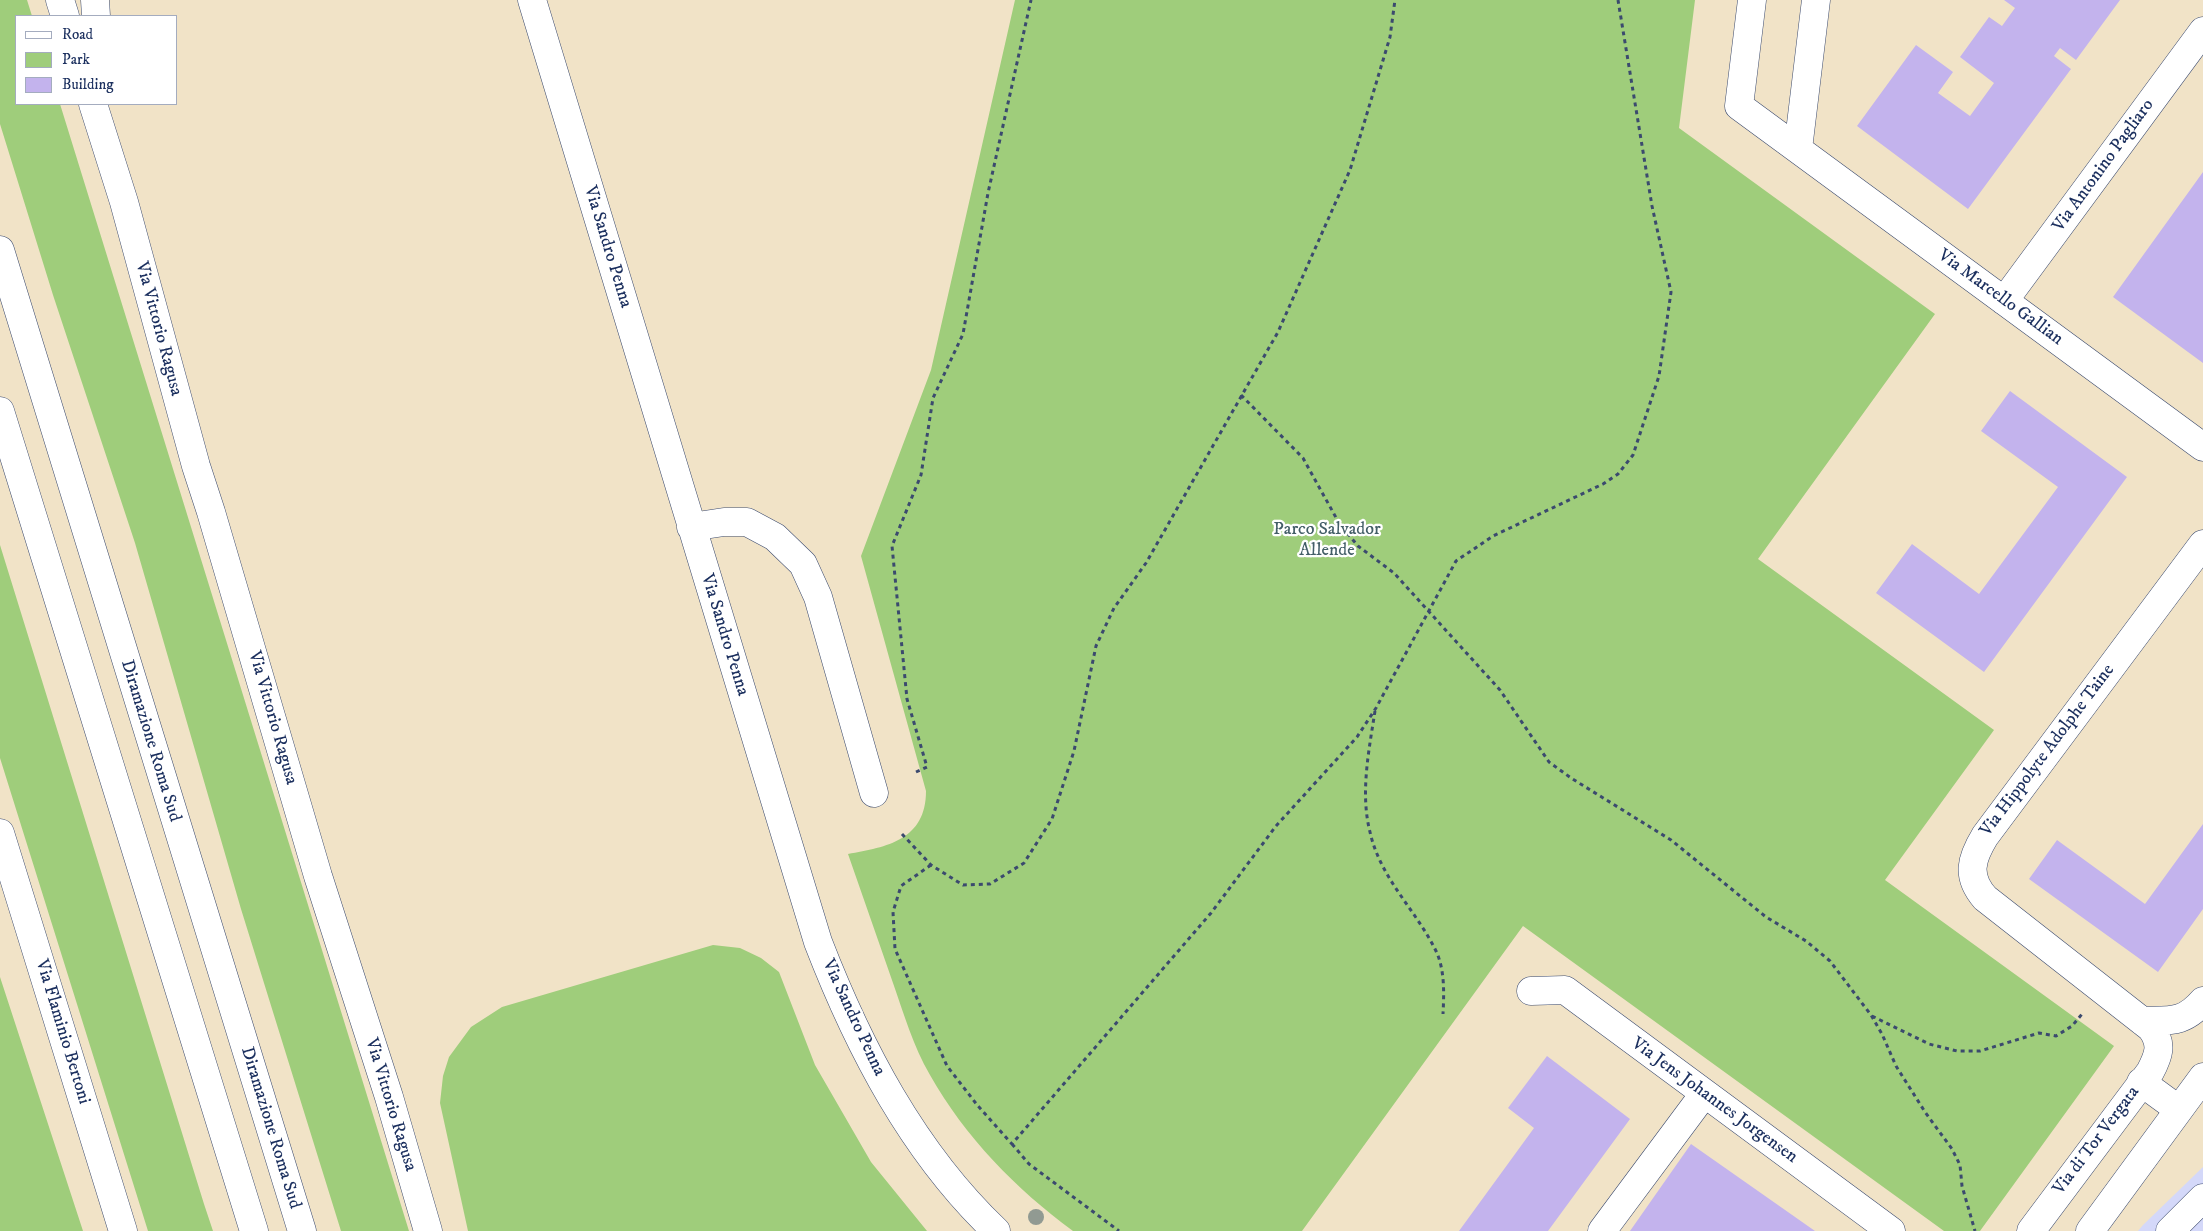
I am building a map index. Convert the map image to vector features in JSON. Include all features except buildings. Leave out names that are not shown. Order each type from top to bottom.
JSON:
[{"type":"main road","points":[[60,0],[65,15]]},
{"type":"main road","points":[[95,0],[96,15]]},
{"type":"main road","name":"Via Sandro Penna","points":[[532,0],[818,942],[842,1002],[889,1094],[915,1134],[956,1189],[996,1231]]},
{"type":"main road","name":"Via Marcello Gallian","points":[[1752,0],[1739,106],[2203,446]]},
{"type":"main road","points":[[1798,149],[1816,0]]},
{"type":"main road","name":"Via Antonino Pagliaro","points":[[2004,301],[2203,31]]},
{"type":"main road","points":[[92,105],[124,202]]},
{"type":"main road","points":[[106,105],[124,202]]},
{"type":"main road","name":"Via Vittorio Ragusa","points":[[124,202],[196,466],[318,876],[389,1097],[428,1231]]},
{"type":"main road","name":"Diramazione Roma Sud","points":[[0,250],[302,1231]]},
{"type":"main road","points":[[0,411],[254,1231]]},
{"type":"main road","points":[[691,527],[724,522],[747,522],[775,537],[803,564],[818,596],[874,793]]},
{"type":"main road","name":"Via Hippolyte Adolphe Taine","points":[[2160,1049],[2155,1033],[2142,1021],[1985,898],[1973,880],[1972,868],[1976,852],[1985,836],[2203,544]]},
{"type":"main road","name":"Via Flaminio Bertoni","points":[[0,833],[123,1231]]},
{"type":"main road","name":"Via Jens Johannes Jorgensen","points":[[1530,991],[1565,990],[1891,1231]]},
{"type":"main road","points":[[2142,1021],[2171,1021],[2182,1018],[2193,1012],[2203,1001]]},
{"type":"main road","name":"Via di Tor Vergata","points":[[2031,1231],[2142,1082],[2156,1061],[2160,1049]]},
{"type":"main road","points":[[2090,1231],[2203,1077]]},
{"type":"main road","points":[[2142,1082],[2178,1110]]},
{"type":"main road","points":[[1602,1231],[1704,1094]]},
{"type":"main road","points":[[2170,1231],[2203,1198]]},
{"type":"path","points":[[916,772],[927,767],[907,699],[892,546],[921,475],[933,398],[964,334],[988,193],[1018,66],[1031,0]]},
{"type":"path","points":[[902,834],[931,865],[963,885],[990,884],[1024,863],[1052,819],[1074,751],[1096,646],[1114,608],[1146,563],[1278,332],[1350,170],[1390,37],[1395,0]]},
{"type":"path","points":[[1012,1144],[1212,913],[1276,826],[1357,738],[1376,708],[1427,611],[1456,561],[1493,536],[1603,484],[1618,474],[1634,455],[1659,376],[1671,292],[1652,206],[1618,0]]},
{"type":"path","points":[[1241,396],[1302,458],[1339,523],[1358,546],[1394,573],[1500,690],[1550,762],[1571,778],[1671,840],[1766,917],[1806,941],[1830,961],[1871,1015],[1882,1034],[1896,1066],[1925,1112],[1952,1149],[1960,1165],[1962,1186],[1975,1231]]},
{"type":"path","points":[[1376,708],[1370,742],[1366,798],[1370,832],[1392,886],[1436,952],[1444,986],[1443,1014]]},
{"type":"path","points":[[931,865],[901,886],[893,912],[895,949],[947,1066],[978,1106],[1029,1164],[1119,1231]]},
{"type":"path","points":[[1871,1015],[1929,1044],[1957,1051],[1980,1051],[2039,1033],[2056,1036],[2072,1026],[2104,990]]},
{"type":"shaded area","points":[[2203,1167],[2203,1231],[2138,1231],[2143,1225]]},
{"type":"green space","points":[[0,0],[27,0],[32,15],[15,15],[15,105],[60,105],[409,1231],[341,1231],[241,909],[135,543],[53,295],[0,124]]},
{"type":"green space","name":"Parco Salvador Allende","points":[[1015,0],[1695,0],[1679,128],[1935,314],[1758,559],[1994,730],[1885,880],[2114,1046],[1980,1231],[1944,1231],[1523,926],[1302,1231],[1073,1231],[1012,1180],[959,1120],[930,1075],[914,1041],[848,854],[890,844],[912,831],[919,821],[924,807],[926,791],[861,556],[931,370]]},
{"type":"green space","points":[[0,545],[213,1231],[148,1231],[0,758]]},
{"type":"green space","points":[[713,945],[740,948],[761,958],[779,972],[815,1065],[871,1162],[927,1231],[468,1231],[440,1103],[443,1076],[449,1057],[471,1027],[502,1007]]},
{"type":"green space","points":[[0,977],[83,1231],[0,1231]]}]
